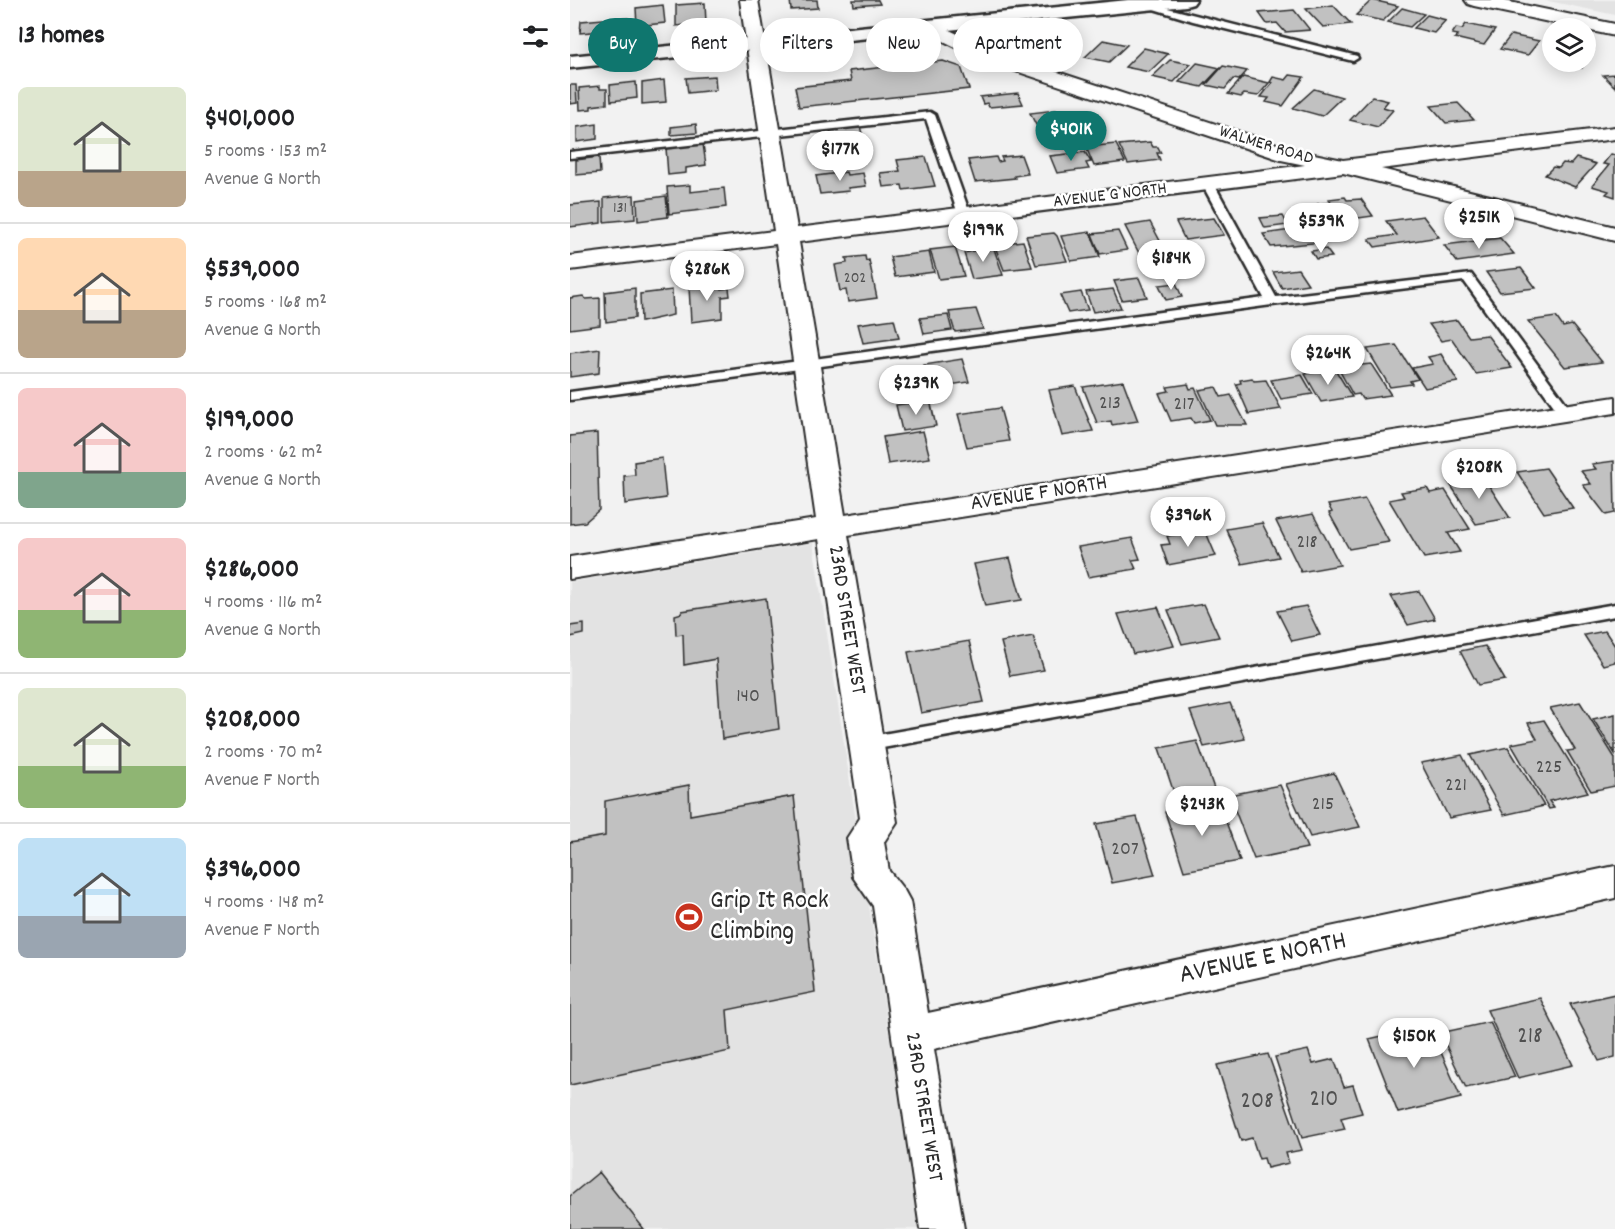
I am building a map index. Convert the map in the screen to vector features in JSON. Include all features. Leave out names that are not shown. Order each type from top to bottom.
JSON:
[{"type":"street","name":"23RD STREET WEST","points":[[750,0],[879,822],[865,838],[872,877],[891,901],[942,1229]]},
{"type":"street","points":[[941,25],[1186,0]]},
{"type":"street","points":[[1474,0],[1615,30]]},
{"type":"street","points":[[570,62],[866,32]]},
{"type":"street","name":"WALMER ROAD","points":[[941,32],[987,55],[1289,155],[1398,179],[1615,234]]},
{"type":"street","name":"AVENUE G NORTH","points":[[570,263],[1615,133]]},
{"type":"street","name":"AVENUE F NORTH","points":[[570,568],[1615,405]]},
{"type":"street","name":"AVENUE E NORTH","points":[[912,1035],[1615,882]]},
{"type":"lane","points":[[1147,4],[1196,19],[1353,58]]},
{"type":"lane","points":[[570,155],[930,115],[964,214]]},
{"type":"lane","points":[[1208,184],[1272,301]]},
{"type":"lane","points":[[570,396],[1272,301],[1467,277],[1566,413]]},
{"type":"lane","points":[[866,744],[1615,610]]},
{"type":"shaded area","points":[[1544,0],[1615,0],[1615,15]]},
{"type":"shaded area","points":[[813,543],[919,1229],[570,1229],[570,582]]},
{"type":"building","points":[[790,0],[817,0],[818,8],[791,10]]},
{"type":"building","points":[[853,0],[878,0],[880,4],[854,6]]},
{"type":"building","points":[[1372,0],[1398,6],[1383,21],[1356,15]]},
{"type":"building","points":[[705,3],[706,18],[676,18],[676,5]]},
{"type":"building","points":[[663,5],[665,23],[658,24],[658,18],[637,18],[636,8]]},
{"type":"building","points":[[1333,5],[1351,24],[1323,27],[1306,9]]},
{"type":"building","points":[[1402,8],[1424,14],[1410,27],[1388,22]]},
{"type":"building","points":[[1294,10],[1310,30],[1285,32],[1277,23],[1267,24],[1259,13]]},
{"type":"building","points":[[1427,15],[1446,20],[1434,33],[1414,28]]},
{"type":"building","points":[[588,20],[588,32],[580,33],[581,21]]},
{"type":"building","points":[[1466,24],[1495,30],[1484,45],[1455,38],[1458,35],[1452,34],[1456,28],[1462,29]]},
{"type":"building","points":[[1511,35],[1539,41],[1528,55],[1500,49]]},
{"type":"building","points":[[1103,40],[1127,45],[1109,62],[1085,57]]},
{"type":"building","points":[[1144,48],[1168,54],[1149,72],[1125,67]]},
{"type":"building","points":[[1170,60],[1191,64],[1174,82],[1152,77]]},
{"type":"building","points":[[941,61],[953,64],[953,72],[963,72],[969,89],[799,107],[795,87],[851,81],[849,72],[866,69],[866,72],[941,72]]},
{"type":"building","points":[[1197,63],[1220,68],[1202,87],[1179,82]]},
{"type":"building","points":[[1223,66],[1247,71],[1239,80],[1233,79],[1225,89],[1206,85]]},
{"type":"building","points":[[1615,74],[1615,87],[1603,75]]},
{"type":"building","points":[[1290,75],[1304,77],[1283,106],[1266,102],[1269,98],[1261,97],[1272,83],[1270,82],[1273,77],[1286,80]]},
{"type":"building","points":[[715,76],[716,90],[688,93],[686,78]]},
{"type":"building","points":[[1243,77],[1269,83],[1258,96],[1244,94],[1241,97],[1228,94]]},
{"type":"building","points":[[664,80],[666,102],[642,104],[642,83]]},
{"type":"building","points":[[636,82],[637,98],[611,101],[610,85]]},
{"type":"building","points":[[570,85],[576,85],[577,103],[570,104]]},
{"type":"building","points":[[600,86],[600,89],[607,89],[607,104],[580,110],[579,88]]},
{"type":"building","points":[[1314,89],[1342,97],[1322,116],[1293,108]]},
{"type":"building","points":[[1018,93],[1023,104],[989,107],[987,103],[983,104],[980,97]]},
{"type":"building","points":[[1372,97],[1388,101],[1383,107],[1393,110],[1378,127],[1350,120]]},
{"type":"building","points":[[1458,103],[1474,120],[1446,123],[1431,106]]},
{"type":"building","points":[[1056,110],[1058,114],[1063,114],[1067,122],[1036,125],[1030,113]]},
{"type":"building","points":[[597,124],[597,139],[577,142],[577,127]]},
{"type":"building","points":[[696,124],[697,133],[671,135],[671,127]]},
{"type":"building","points":[[860,127],[864,139],[833,143],[830,130]]},
{"type":"building","points":[[1150,142],[1153,147],[1158,147],[1161,153],[1157,153],[1160,160],[1128,164],[1119,145]]},
{"type":"building","points":[[703,144],[706,165],[686,168],[686,173],[668,175],[666,148]]},
{"type":"building","points":[[1116,144],[1125,162],[1094,166],[1086,147]]},
{"type":"building","points":[[1085,152],[1091,162],[1086,163],[1089,169],[1057,173],[1050,156]]},
{"type":"building","points":[[1611,154],[1615,155],[1615,197],[1606,194],[1609,191],[1592,186],[1609,165],[1603,164]]},
{"type":"building","points":[[1021,155],[1028,174],[1014,176],[1015,178],[975,182],[968,160],[996,157],[998,162],[1003,161],[1001,157]]},
{"type":"building","points":[[599,157],[600,173],[576,175],[576,160]]},
{"type":"building","points":[[926,157],[935,186],[903,190],[902,185],[883,187],[880,173],[900,171],[897,160]]},
{"type":"building","points":[[1576,158],[1596,164],[1575,187],[1545,175],[1553,167],[1559,168],[1563,163],[1571,164]]},
{"type":"building","points":[[846,172],[847,175],[863,173],[866,186],[848,188],[849,191],[820,194],[816,176]]},
{"type":"building","points":[[690,185],[690,192],[724,188],[726,207],[669,214],[667,187]]},
{"type":"building","points":[[634,195],[635,219],[604,222],[604,198]]},
{"type":"building","points":[[666,196],[668,217],[638,221],[637,200]]},
{"type":"building","points":[[1345,197],[1347,200],[1361,199],[1373,216],[1330,222],[1318,204],[1331,203],[1329,199]]},
{"type":"building","points":[[601,202],[601,223],[570,227],[570,205]]},
{"type":"building","points":[[1283,216],[1288,225],[1265,228],[1260,218]]},
{"type":"building","points":[[1423,216],[1439,237],[1375,247],[1369,239],[1397,235],[1386,221]]},
{"type":"building","points":[[1214,218],[1224,235],[1185,240],[1176,222]]},
{"type":"building","points":[[1150,222],[1167,254],[1141,257],[1125,226]]},
{"type":"building","points":[[1319,226],[1324,234],[1319,235],[1324,242],[1271,247],[1263,234]]},
{"type":"building","points":[[1118,231],[1127,250],[1100,254],[1092,234]]},
{"type":"building","points":[[1090,232],[1100,257],[1071,261],[1061,236]]},
{"type":"building","points":[[1054,233],[1067,261],[1036,265],[1026,236]]},
{"type":"building","points":[[1500,238],[1514,254],[1457,262],[1444,245]]},
{"type":"building","points":[[1023,241],[1032,267],[1004,270],[994,244]]},
{"type":"building","points":[[993,246],[1003,275],[972,279],[964,253]]},
{"type":"building","points":[[955,247],[964,276],[939,279],[930,250]]},
{"type":"building","points":[[1326,249],[1332,257],[1316,259],[1311,251]]},
{"type":"building","points":[[929,252],[934,272],[895,277],[890,257]]},
{"type":"building","points":[[865,256],[866,261],[869,260],[877,298],[848,302],[846,290],[840,291],[835,265],[847,263],[846,258]]},
{"type":"building","points":[[1521,268],[1536,288],[1500,292],[1486,272]]},
{"type":"building","points":[[1298,269],[1308,284],[1282,288],[1273,272]]},
{"type":"building","points":[[1139,278],[1147,297],[1122,300],[1114,281]]},
{"type":"building","points":[[721,283],[721,289],[729,288],[730,296],[722,297],[722,318],[691,322],[689,287]]},
{"type":"building","points":[[1176,283],[1182,297],[1166,300],[1159,285]]},
{"type":"building","points":[[635,288],[635,318],[606,322],[605,292]]},
{"type":"building","points":[[1113,289],[1121,308],[1093,312],[1086,292]]},
{"type":"building","points":[[672,290],[673,315],[641,322],[640,294]]},
{"type":"building","points":[[1081,292],[1088,310],[1068,313],[1060,295]]},
{"type":"building","points":[[583,296],[586,299],[600,298],[600,325],[570,329],[570,298]]},
{"type":"building","points":[[976,309],[983,329],[955,332],[949,312]]},
{"type":"building","points":[[948,315],[952,330],[924,334],[920,318]]},
{"type":"building","points":[[1556,317],[1563,327],[1572,325],[1602,362],[1565,367],[1528,321]]},
{"type":"building","points":[[894,319],[899,338],[863,343],[858,324]]},
{"type":"building","points":[[1457,320],[1469,337],[1487,335],[1512,368],[1476,374],[1452,339],[1441,341],[1429,324]]},
{"type":"building","points":[[1396,345],[1418,379],[1410,381],[1412,384],[1390,387],[1367,349]]},
{"type":"building","points":[[600,349],[599,373],[570,377],[570,353]]},
{"type":"building","points":[[1441,354],[1458,382],[1425,388],[1412,368],[1433,364],[1428,357]]},
{"type":"building","points":[[962,359],[969,382],[931,388],[924,365]]},
{"type":"building","points":[[1359,360],[1362,365],[1371,364],[1391,395],[1362,399],[1359,394],[1353,395],[1338,368],[1347,367],[1344,362]]},
{"type":"building","points":[[1335,369],[1352,397],[1321,402],[1305,374]]},
{"type":"building","points":[[1302,375],[1313,394],[1281,399],[1271,380]]},
{"type":"building","points":[[1252,378],[1254,381],[1266,380],[1281,409],[1249,414],[1236,384],[1241,383],[1240,380]]},
{"type":"building","points":[[1123,381],[1138,421],[1112,425],[1111,421],[1097,423],[1083,387]]},
{"type":"building","points":[[1188,384],[1190,389],[1195,388],[1210,420],[1194,423],[1191,418],[1171,421],[1159,393],[1169,391],[1167,387]]},
{"type":"building","points":[[1075,386],[1093,431],[1062,436],[1049,390]]},
{"type":"building","points":[[1216,387],[1221,397],[1231,395],[1247,425],[1215,425],[1199,390]]},
{"type":"building","points":[[930,400],[936,426],[902,431],[896,405]]},
{"type":"building","points":[[1000,408],[1009,441],[967,447],[958,414]]},
{"type":"building","points":[[923,431],[930,458],[888,464],[883,437]]},
{"type":"building","points":[[597,433],[599,510],[585,522],[570,524],[570,436]]},
{"type":"building","points":[[662,458],[666,498],[625,504],[624,476],[635,475],[634,462]]},
{"type":"building","points":[[1614,461],[1615,513],[1606,515],[1583,485],[1591,484],[1581,471],[1596,469],[1592,464]]},
{"type":"building","points":[[1546,468],[1573,508],[1544,513],[1517,472]]},
{"type":"building","points":[[1482,475],[1510,518],[1476,524],[1448,481]]},
{"type":"building","points":[[1427,488],[1430,493],[1445,490],[1470,529],[1448,533],[1460,552],[1424,558],[1389,500],[1404,497],[1401,492]]},
{"type":"building","points":[[1365,499],[1389,542],[1349,549],[1329,513],[1332,512],[1328,505]]},
{"type":"building","points":[[1313,514],[1340,565],[1301,572],[1276,521]]},
{"type":"building","points":[[1262,523],[1279,557],[1242,564],[1226,529]]},
{"type":"building","points":[[1205,530],[1216,556],[1168,565],[1161,545],[1170,544],[1167,536]]},
{"type":"building","points":[[1132,538],[1140,559],[1132,560],[1136,569],[1088,577],[1078,547]]},
{"type":"building","points":[[1010,558],[1022,600],[985,606],[974,564]]},
{"type":"building","points":[[1419,591],[1435,619],[1408,625],[1391,596]]},
{"type":"building","points":[[766,598],[779,729],[722,739],[716,659],[684,665],[683,634],[676,635],[675,615],[682,611]]},
{"type":"building","points":[[1204,604],[1219,637],[1182,644],[1168,610]]},
{"type":"building","points":[[1306,606],[1320,635],[1292,641],[1277,611]]},
{"type":"building","points":[[1158,607],[1174,646],[1133,654],[1118,614]]},
{"type":"building","points":[[584,624],[584,634],[570,637],[570,626]]},
{"type":"building","points":[[1605,631],[1615,646],[1615,662],[1603,665],[1584,635]]},
{"type":"building","points":[[1033,636],[1044,670],[1010,676],[1001,642]]},
{"type":"building","points":[[969,641],[984,702],[921,713],[908,652]]},
{"type":"building","points":[[1485,646],[1505,680],[1478,685],[1460,651]]},
{"type":"building","points":[[1580,702],[1615,758],[1615,786],[1591,791],[1567,751],[1575,750],[1550,708]]},
{"type":"building","points":[[1230,703],[1245,739],[1204,747],[1190,711]]},
{"type":"building","points":[[1615,714],[1615,754],[1593,719]]},
{"type":"building","points":[[1544,720],[1588,792],[1549,801],[1554,808],[1549,809],[1511,744],[1537,739],[1528,723]]},
{"type":"building","points":[[1197,741],[1216,794],[1177,802],[1159,748]]},
{"type":"building","points":[[1508,747],[1544,806],[1504,815],[1470,755]]},
{"type":"building","points":[[1462,755],[1491,810],[1449,818],[1421,763]]},
{"type":"building","points":[[1334,773],[1360,827],[1310,837],[1286,784]]},
{"type":"building","name":"Grip It Rock Climbing","points":[[689,785],[690,815],[794,796],[815,992],[727,1010],[730,1051],[570,1085],[570,842],[605,836],[605,801]]},
{"type":"building","points":[[1280,785],[1307,848],[1254,859],[1229,795]]},
{"type":"building","points":[[1219,802],[1240,861],[1184,871],[1165,812]]},
{"type":"building","points":[[1137,817],[1155,875],[1112,883],[1096,824]]},
{"type":"building","points":[[1615,994],[1615,1057],[1599,1061],[1570,1004]]},
{"type":"building","points":[[1540,998],[1573,1065],[1518,1078],[1487,1010]]},
{"type":"building","points":[[1490,1022],[1515,1077],[1466,1088],[1440,1033]]},
{"type":"building","points":[[1429,1025],[1461,1098],[1398,1113],[1369,1039]]},
{"type":"building","points":[[1308,1050],[1313,1064],[1334,1059],[1344,1087],[1353,1085],[1362,1113],[1341,1118],[1345,1129],[1302,1138],[1275,1057]]},
{"type":"building","points":[[1268,1054],[1302,1150],[1286,1153],[1289,1163],[1267,1168],[1264,1158],[1259,1159],[1252,1138],[1241,1141],[1217,1065]]},
{"type":"building","points":[[599,1172],[644,1229],[570,1229],[570,1196]]},
{"type":"place","name":"Grip It Rock Climbing","points":[[689,917]]}]
